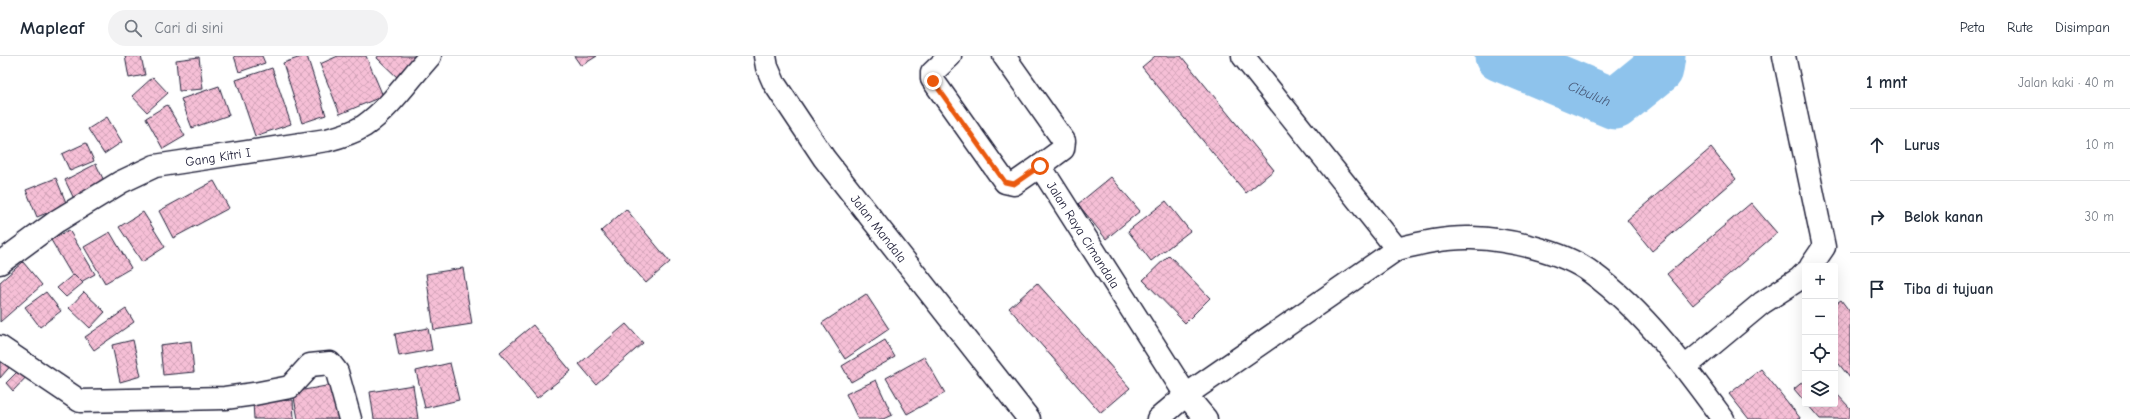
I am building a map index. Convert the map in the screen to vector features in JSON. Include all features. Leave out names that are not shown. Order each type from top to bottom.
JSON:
[{"type":"street","name":"Gang Kitri I","points":[[0,263],[57,222],[121,182],[155,166],[327,140],[344,136],[363,126],[379,114],[430,56]]},
{"type":"street","name":"Jalan Mandala","points":[[764,56],[774,83],[824,158],[1028,419]]},
{"type":"street","points":[[950,56],[932,73],[932,79],[1005,182],[1014,184],[1040,166]]},
{"type":"street","name":"Jalan Raya Cimandala","points":[[1004,56],[1064,141],[1063,149],[1040,166],[1186,395],[1206,419]]},
{"type":"street","points":[[1243,56],[1397,249]]},
{"type":"street","points":[[1784,56],[1824,247],[1813,263]]},
{"type":"street","points":[[1158,419],[1186,395],[1397,249],[1423,242],[1471,238],[1514,244],[1550,252],[1592,272],[1644,322],[1685,367],[1722,419]]},
{"type":"street","points":[[1685,367],[1762,303],[1802,276]]},
{"type":"street","points":[[0,347],[80,401],[225,398],[254,394],[290,387],[310,365],[330,363],[337,372],[350,419]]},
{"type":"building","points":[[125,56],[141,56],[145,75],[129,78]]},
{"type":"building","points":[[234,56],[262,56],[265,63],[239,72]]},
{"type":"building","points":[[307,56],[326,115],[302,123],[283,63]]},
{"type":"building","points":[[338,56],[366,56],[383,96],[340,114],[320,64]]},
{"type":"building","points":[[378,56],[423,56],[400,80],[377,58]]},
{"type":"building","points":[[574,56],[597,56],[581,66]]},
{"type":"building","points":[[1155,56],[1181,56],[1274,170],[1246,193],[1142,67]]},
{"type":"building","points":[[199,57],[203,89],[179,91],[176,60]]},
{"type":"building","points":[[272,68],[291,124],[255,136],[236,80]]},
{"type":"building","points":[[153,77],[168,93],[147,112],[132,96]]},
{"type":"building","points":[[219,86],[229,115],[192,128],[181,99]]},
{"type":"building","points":[[167,105],[185,136],[163,149],[146,118]]},
{"type":"building","points":[[107,117],[122,142],[104,154],[88,129]]},
{"type":"building","points":[[86,143],[94,161],[70,171],[62,154]]},
{"type":"building","points":[[1711,148],[1736,179],[1652,251],[1627,220]]},
{"type":"building","points":[[96,164],[106,185],[75,201],[65,180]]},
{"type":"building","points":[[1111,177],[1140,211],[1106,239],[1078,204]]},
{"type":"building","points":[[56,178],[67,205],[37,217],[26,190]]},
{"type":"building","points":[[214,181],[229,208],[173,238],[159,211]]},
{"type":"building","points":[[1166,201],[1190,231],[1151,261],[1128,231]]},
{"type":"building","points":[[1751,203],[1777,233],[1693,305],[1667,274]]},
{"type":"building","points":[[626,209],[670,262],[646,283],[601,231]]},
{"type":"building","points":[[143,212],[165,247],[142,262],[119,227]]},
{"type":"building","points":[[69,230],[95,274],[77,284],[51,240]]},
{"type":"building","points":[[110,232],[131,268],[105,283],[84,247]]},
{"type":"building","points":[[1169,255],[1210,298],[1185,323],[1143,280]]},
{"type":"building","points":[[23,262],[42,285],[0,322],[0,282]]},
{"type":"building","points":[[463,268],[472,324],[434,330],[426,274]]},
{"type":"building","points":[[74,274],[83,283],[66,297],[57,288]]},
{"type":"building","points":[[1037,283],[1130,388],[1101,413],[1009,308]]},
{"type":"building","points":[[46,292],[61,311],[40,327],[25,307]]},
{"type":"building","points":[[84,292],[105,312],[90,328],[69,308]]},
{"type":"building","points":[[866,294],[889,329],[845,359],[822,323]]},
{"type":"building","points":[[1841,300],[1850,312],[1850,378],[1838,363],[1838,302]]},
{"type":"building","points":[[126,309],[134,322],[94,350],[85,337]]},
{"type":"building","points":[[626,324],[643,343],[596,384],[579,364]]},
{"type":"building","points":[[533,325],[571,371],[537,398],[500,352]]},
{"type":"building","points":[[428,328],[432,350],[399,356],[395,334]]},
{"type":"building","points":[[133,340],[141,376],[120,382],[112,345]]},
{"type":"building","points":[[885,340],[895,357],[851,382],[842,366]]},
{"type":"building","points":[[191,341],[194,372],[163,375],[160,345]]},
{"type":"building","points":[[0,355],[14,362],[0,378]]},
{"type":"building","points":[[924,357],[945,393],[907,414],[886,378]]},
{"type":"building","points":[[450,363],[459,400],[425,408],[416,371]]},
{"type":"building","points":[[23,366],[30,373],[13,391],[6,383]]},
{"type":"building","points":[[1761,369],[1801,419],[1749,419],[1729,394]]},
{"type":"building","points":[[876,380],[892,415],[883,419],[858,419],[846,394]]},
{"type":"building","points":[[1802,382],[1802,398],[1794,389]]},
{"type":"building","points":[[337,384],[343,419],[298,419],[293,392]]},
{"type":"building","points":[[413,385],[418,419],[374,419],[370,392]]},
{"type":"building","points":[[1838,395],[1850,408],[1850,419],[1820,419],[1810,407],[1838,407]]},
{"type":"building","points":[[293,400],[294,419],[254,419],[253,402]]},
{"type":"waterway","name":"Cibuluh","points":[[1500,56],[1615,104],[1658,69],[1660,56]]},
{"type":"route","points":[[933,81],[1005,182],[1014,184],[1040,166]]}]
